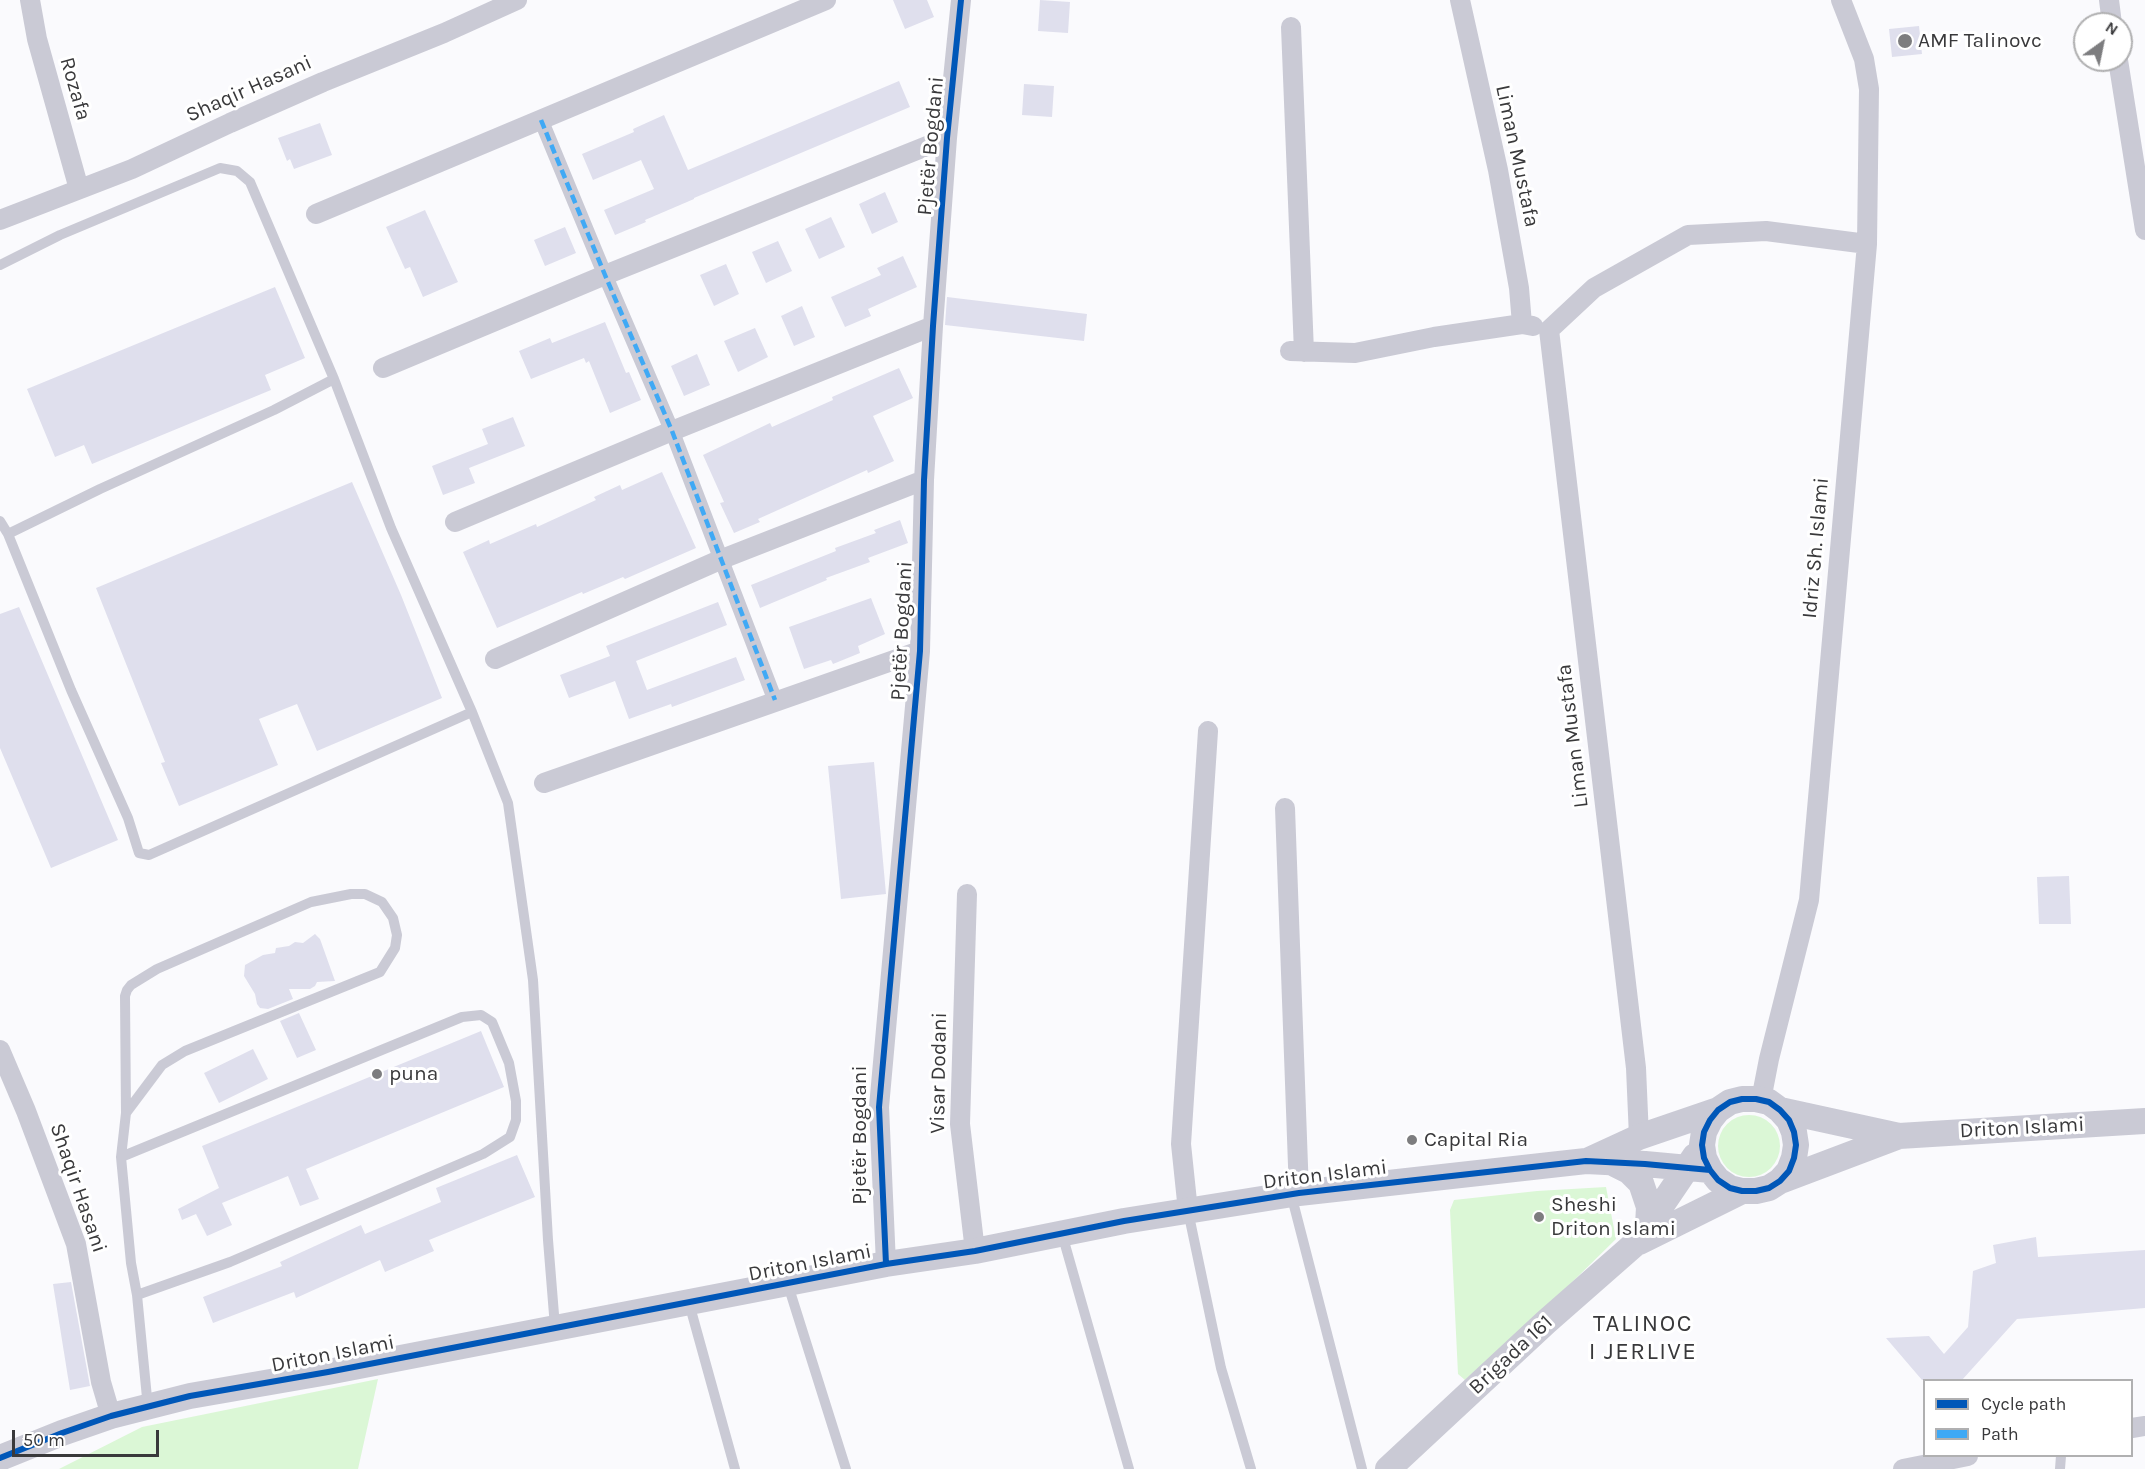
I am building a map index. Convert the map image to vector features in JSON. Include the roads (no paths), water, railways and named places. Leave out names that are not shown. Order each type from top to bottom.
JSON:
[{"type":"street","name":"Rozafa","points":[[30,0],[37,39],[79,189]]},
{"type":"street","name":"Shaqir Hasani","points":[[0,220],[132,169],[261,110],[517,0]]},
{"type":"street","points":[[316,214],[826,0]]},
{"type":"street","name":"Pjetër Bogdani","points":[[886,1264],[879,1107],[920,651],[924,480],[933,326],[947,138],[961,0]]},
{"type":"street","name":"Liman Mustafa","points":[[1460,0],[1498,170],[1519,288],[1522,324]]},
{"type":"street","name":"Idriz Sh. Islami","points":[[1770,1105],[1768,1059],[1809,900],[1867,244],[1869,89],[1864,59],[1841,0]]},
{"type":"street","points":[[1291,27],[1297,351],[1355,353],[1434,336],[1522,324],[1549,330],[1594,288],[1688,236],[1766,231],[1867,244]]},
{"type":"street","points":[[2120,72],[2145,230]]},
{"type":"street","points":[[541,120],[672,431],[775,700]]},
{"type":"street","points":[[383,368],[605,275],[947,138]]},
{"type":"street","points":[[455,522],[672,431],[933,326]]},
{"type":"street","name":"Liman Mustafa","points":[[1549,330],[1636,1068],[1639,1137]]},
{"type":"street","points":[[495,659],[722,559],[924,480]]},
{"type":"street","points":[[544,783],[920,651]]},
{"type":"street","points":[[1188,1211],[1181,1144],[1208,730]]},
{"type":"street","name":"Driton Islami","points":[[1285,808],[1295,1193]]},
{"type":"street","name":"Visar Dodani","points":[[967,894],[960,1124],[975,1251]]},
{"type":"street","name":"Shaqir Hasani","points":[[0,1050],[26,1111],[76,1244],[101,1382],[111,1416]]},
{"type":"street","name":"Driton Islami","points":[[1586,1161],[1639,1137],[1718,1110],[1730,1102],[1742,1099],[1899,1136],[2145,1121]]},
{"type":"street","points":[[1770,1105],[1791,1126],[1796,1145],[1789,1171],[1780,1181]]},
{"type":"street","points":[[1718,1110],[1704,1132],[1702,1145],[1704,1158],[1699,1169],[1730,1188],[1742,1191]]},
{"type":"street","name":"Driton Islami","points":[[1742,1191],[1762,1190],[1899,1136]]},
{"type":"street","name":"Driton Islami","points":[[0,1458],[111,1416],[190,1396],[788,1285],[886,1264],[975,1251],[1188,1211],[1295,1193],[1586,1161],[1699,1169]]},
{"type":"street","points":[[1612,1163],[1629,1171],[1641,1183],[1649,1207],[1642,1234]]},
{"type":"street","name":"Brigada 161","points":[[1392,1468],[1642,1234],[1699,1169]]},
{"type":"street","name":"Brigada 161","points":[[1642,1234],[1742,1191]]},
{"type":"street","points":[[1903,1469],[1959,1457]]},
{"type":"lane","points":[[0,265],[60,235],[220,168],[237,171],[250,182],[334,379],[391,528],[472,712],[508,803],[533,980],[555,1328]]},
{"type":"lane","points":[[8,534],[100,489],[274,410],[334,379]]},
{"type":"lane","points":[[0,520],[8,534],[71,690],[128,818],[139,853],[149,855],[472,712]]},
{"type":"lane","points":[[126,1113],[162,1065],[185,1051],[380,972],[395,948],[397,935],[393,918],[382,902],[365,894],[351,894],[311,902],[157,969],[131,985],[127,990],[125,996],[126,1113],[121,1157],[148,1408]]},
{"type":"lane","points":[[121,1157],[462,1017],[481,1015],[492,1022],[509,1064],[516,1101],[516,1120],[510,1137],[483,1155],[230,1262],[137,1295]]},
{"type":"lane","points":[[1295,1193],[1362,1469]]},
{"type":"lane","points":[[1188,1211],[1221,1368],[1251,1469]]},
{"type":"lane","points":[[1062,1234],[1129,1469]]},
{"type":"lane","points":[[788,1285],[846,1469]]},
{"type":"lane","points":[[689,1302],[735,1469]]},
{"type":"place","name":"AMF Talinovc","points":[[1905,41]]},
{"type":"place","name":"puna","points":[[377,1074]]},
{"type":"place","name":"Capital Ria","points":[[1412,1140]]},
{"type":"place","name":"Sheshi Driton Islami","points":[[1539,1217]]},
{"type":"district","name":"TALINOC I JERLIVE","points":[[1643,1338]]}]
